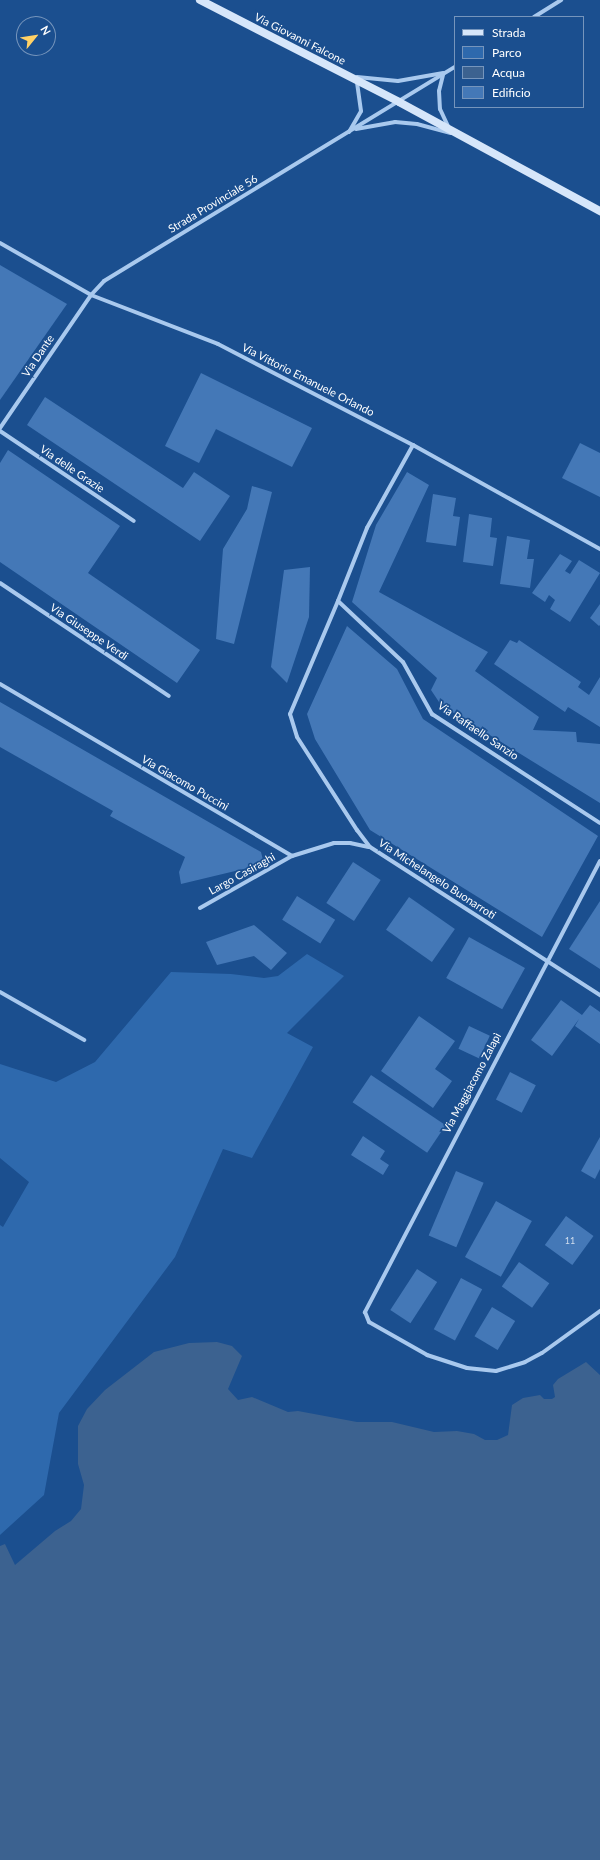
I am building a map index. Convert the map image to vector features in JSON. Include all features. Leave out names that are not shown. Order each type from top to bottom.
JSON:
[{"type":"street","name":"Via Giovanni Falcone","points":[[200,0],[399,102],[600,211]]},
{"type":"street","points":[[536,16],[561,0]]},
{"type":"street","name":"Strada Provinciale 56","points":[[91,295],[104,281],[354,130],[454,68]]},
{"type":"street","name":"Via Giovanni Falcone","points":[[348,76],[398,81],[445,73]]},
{"type":"street","points":[[445,73],[439,91],[440,109],[450,130]]},
{"type":"street","points":[[349,133],[361,111],[356,80]]},
{"type":"street","name":"Via Giovanni Falcone","points":[[354,130],[395,122],[417,124],[461,136]]},
{"type":"street","name":"Via Vittorio Emanuele Orlando","points":[[0,243],[91,295],[218,344],[413,445],[600,549]]},
{"type":"street","name":"Via Dante","points":[[0,430],[91,295]]},
{"type":"street","name":"Via delle Grazie","points":[[0,430],[134,521]]},
{"type":"street","points":[[338,601],[367,528],[413,445]]},
{"type":"street","name":"Via Giuseppe Verdi","points":[[0,583],[169,696]]},
{"type":"street","name":"Via Raffaello Sanzio","points":[[338,601],[403,662],[432,714],[600,823]]},
{"type":"street","name":"Via Michelangelo Buonarroti","points":[[338,601],[294,702],[290,714],[291,726],[370,847],[600,995]]},
{"type":"street","name":"Via Giacomo Puccini","points":[[0,684],[292,856]]},
{"type":"street","points":[[292,856],[334,843],[350,843],[370,847]]},
{"type":"street","name":"Largo Casiraghi","points":[[200,908],[292,856]]},
{"type":"street","name":"Via Maggiacomo Zalapì","points":[[600,861],[370,1298],[365,1315],[369,1322],[427,1355],[480,1370],[496,1371],[525,1362],[600,1311]]},
{"type":"street","points":[[0,992],[84,1040]]},
{"type":"green space","points":[[307,954],[344,976],[287,1033],[313,1047],[252,1158],[223,1149],[175,1257],[59,1413],[44,1495],[0,1535],[0,1225],[3,1227],[29,1182],[0,1158],[0,1064],[56,1082],[95,1062],[171,972],[231,974],[264,978],[278,976]]},
{"type":"water","points":[[217,1342],[232,1346],[242,1356],[228,1389],[238,1400],[252,1397],[288,1412],[298,1411],[357,1422],[392,1422],[434,1432],[457,1431],[474,1434],[485,1440],[497,1440],[508,1435],[512,1405],[523,1398],[540,1395],[544,1399],[552,1399],[555,1397],[553,1385],[558,1379],[586,1362],[600,1375],[600,1860],[0,1860],[0,1546],[5,1544],[15,1565],[55,1531],[71,1521],[81,1509],[84,1485],[78,1464],[78,1426],[87,1409],[105,1390],[154,1352],[189,1343]]},
{"type":"building","points":[[0,265],[67,304],[0,400]]},
{"type":"building","points":[[201,373],[312,428],[292,467],[216,429],[199,463],[165,446]]},
{"type":"building","points":[[45,397],[183,488],[194,472],[230,496],[200,541],[27,425]]},
{"type":"building","points":[[580,443],[600,453],[600,497],[562,478]]},
{"type":"building","points":[[8,450],[120,526],[88,573],[200,650],[177,683],[0,562],[0,463]]},
{"type":"building","points":[[407,472],[429,485],[379,592],[488,652],[475,671],[539,717],[533,730],[576,732],[577,742],[600,744],[600,803],[441,705],[431,690],[437,678],[352,602],[376,525]]},
{"type":"building","points":[[252,486],[272,492],[234,644],[216,639],[223,549],[247,509]]},
{"type":"building","points":[[433,494],[456,498],[453,516],[460,517],[456,546],[426,542]]},
{"type":"building","points":[[469,514],[492,518],[490,537],[497,538],[493,566],[463,562]]},
{"type":"building","points":[[507,536],[530,540],[527,559],[534,559],[530,588],[500,584]]},
{"type":"building","points":[[560,554],[572,561],[565,571],[570,574],[579,560],[600,573],[570,622],[550,609],[555,600],[549,595],[545,602],[532,593]]},
{"type":"building","points":[[310,567],[309,617],[287,683],[271,667],[284,570]]},
{"type":"building","points":[[600,604],[600,625],[599,626],[590,618]]},
{"type":"building","points":[[347,626],[397,669],[423,719],[598,836],[542,937],[370,830],[315,739],[307,714]]},
{"type":"building","points":[[510,640],[517,643],[519,640],[581,682],[578,687],[589,695],[600,677],[600,727],[568,707],[565,712],[494,664]]},
{"type":"building","points":[[0,702],[261,852],[264,864],[181,884],[179,872],[185,857],[110,816],[113,811],[0,747]]},
{"type":"building","points":[[353,862],[381,880],[354,921],[326,903]]},
{"type":"building","points":[[297,896],[335,920],[320,944],[282,920]]},
{"type":"building","points":[[409,897],[455,929],[432,962],[386,930]]},
{"type":"building","points":[[600,901],[600,969],[569,949]]},
{"type":"building","points":[[254,925],[287,953],[271,970],[254,956],[217,965],[206,942]]},
{"type":"building","points":[[469,937],[525,968],[502,1009],[446,978]]},
{"type":"building","points":[[561,1000],[582,1015],[590,1005],[600,1012],[600,1044],[575,1026],[579,1019],[552,1056],[531,1040]]},
{"type":"building","points":[[419,1016],[455,1041],[435,1069],[452,1081],[433,1108],[381,1071]]},
{"type":"building","points":[[469,1026],[490,1036],[479,1058],[458,1049]]},
{"type":"building","points":[[510,1072],[536,1085],[522,1113],[496,1100]]},
{"type":"building","points":[[371,1075],[446,1125],[427,1153],[353,1102]]},
{"type":"building","points":[[363,1136],[385,1151],[380,1159],[389,1165],[383,1175],[351,1155]]},
{"type":"building","points":[[600,1137],[600,1169],[595,1179],[581,1171]]},
{"type":"building","points":[[456,1171],[484,1183],[456,1247],[429,1235]]},
{"type":"building","points":[[496,1201],[532,1221],[501,1277],[465,1257]]},
{"type":"building","points":[[566,1216],[594,1236],[572,1265],[545,1245]]},
{"type":"building","points":[[519,1262],[549,1283],[532,1308],[502,1287]]},
{"type":"building","points":[[417,1269],[437,1282],[410,1323],[390,1310]]},
{"type":"building","points":[[461,1278],[482,1289],[455,1340],[434,1329]]},
{"type":"building","points":[[492,1307],[515,1321],[498,1350],[474,1336]]}]
